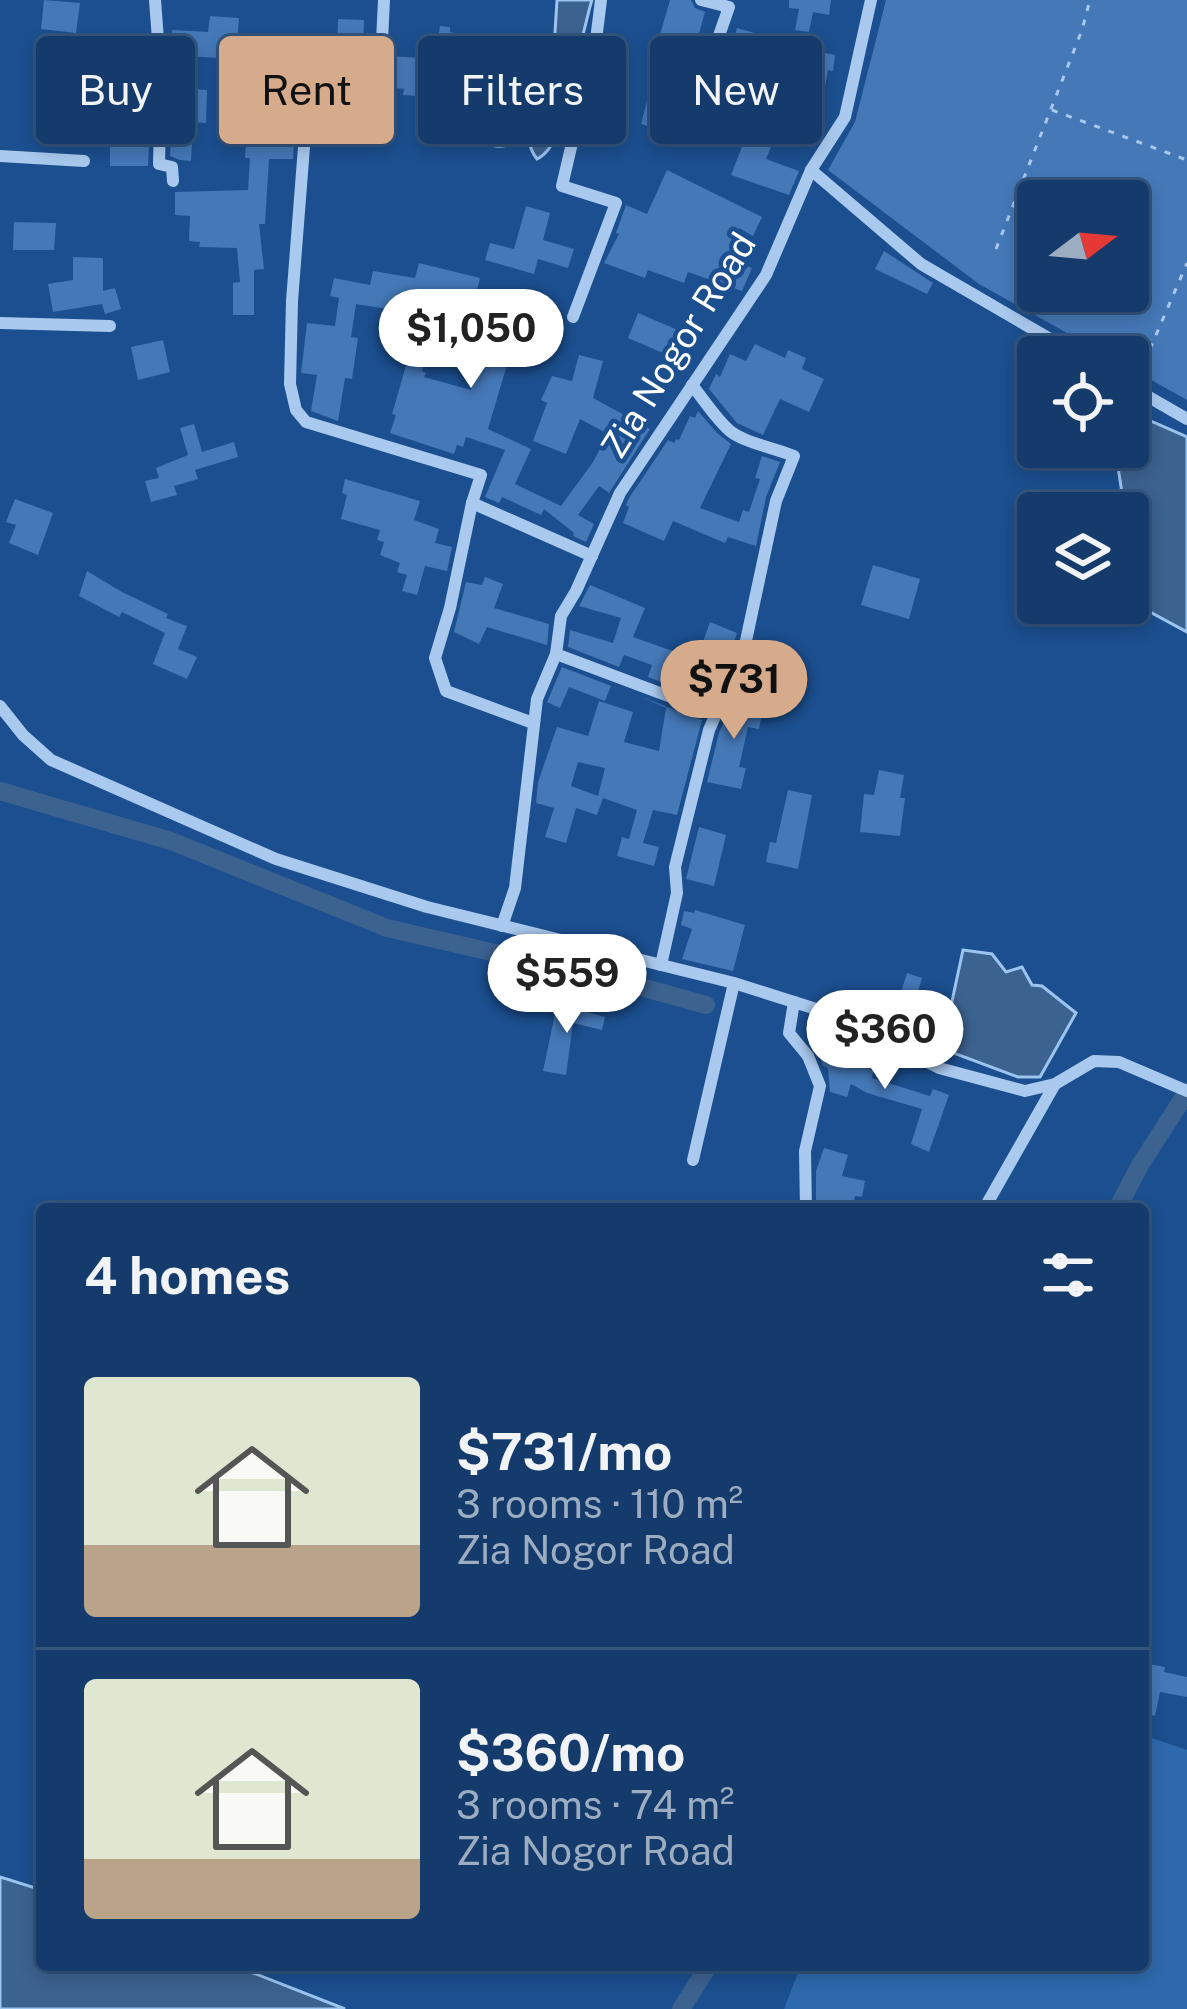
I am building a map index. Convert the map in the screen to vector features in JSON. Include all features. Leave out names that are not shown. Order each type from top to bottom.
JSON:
[{"type":"street","points":[[155,0],[159,164],[172,166],[173,181]]},
{"type":"street","points":[[382,36],[383,0]]},
{"type":"street","points":[[573,317],[616,203],[562,186],[602,0]]},
{"type":"street","points":[[701,0],[729,7],[719,36]]},
{"type":"street","name":"Zia Nogor Road","points":[[502,926],[515,888],[537,699],[556,654],[561,616],[620,493],[766,275],[811,170],[845,117],[871,0]]},
{"type":"street","points":[[305,144],[292,301],[290,384],[296,410],[306,422],[482,475],[435,658],[446,692],[533,723]]},
{"type":"street","points":[[0,156],[84,160]]},
{"type":"street","points":[[811,170],[921,264],[1045,336]]},
{"type":"street","points":[[0,323],[110,326]]},
{"type":"street","points":[[662,965],[677,892],[675,867],[709,730],[744,650],[776,501],[794,456],[732,433],[692,386]]},
{"type":"street","points":[[1149,397],[1187,419]]},
{"type":"street","points":[[472,503],[592,556]]},
{"type":"street","points":[[556,654],[716,714]]},
{"type":"street","points":[[0,706],[22,735],[51,760],[276,859],[428,907],[734,982],[835,1015],[939,1068],[1025,1091],[1055,1084],[1094,1061],[1119,1062],[1187,1090]]},
{"type":"street","points":[[693,1160],[734,982]]},
{"type":"street","points":[[794,1002],[789,1033],[808,1055],[820,1086],[806,1151],[806,1203]]},
{"type":"street","points":[[987,1203],[1055,1084]]},
{"type":"path","points":[[996,249],[1090,0]]},
{"type":"path","points":[[1051,110],[1187,160]]},
{"type":"path","points":[[1150,349],[1187,263]]},
{"type":"shaded area","points":[[557,0],[592,0],[582,36],[555,36]]},
{"type":"shaded area","points":[[530,144],[552,144],[537,159]]},
{"type":"shaded area","points":[[1149,420],[1187,437],[1187,632],[1149,611],[1149,492],[1122,492],[1118,468],[1149,468]]},
{"type":"shaded area","points":[[963,950],[992,954],[1006,972],[1022,967],[1032,985],[1042,986],[1076,1013],[1040,1077],[1018,1077],[940,1048],[928,1037],[933,1019],[951,1006]]},
{"type":"shaded area","points":[[1149,1737],[1187,1750],[1187,2009],[784,2009],[799,1971],[1149,1971]]},
{"type":"shaded area","points":[[0,1877],[36,1888],[36,1971],[248,1971],[345,2009],[0,2009]]},
{"type":"building","points":[[44,0],[80,3],[76,33],[41,29]]},
{"type":"building","points":[[670,0],[691,0],[705,12],[698,36],[660,36]]},
{"type":"building","points":[[789,0],[831,0],[829,15],[813,12],[809,32],[795,30],[799,9],[789,8]]},
{"type":"building","points":[[886,0],[1187,0],[1187,400],[1149,379],[1149,336],[1072,336],[1029,312],[1149,312],[1149,180],[1017,180],[1017,305],[979,284],[828,170],[855,122]]},
{"type":"building","points":[[210,16],[239,18],[238,36],[219,36],[219,58],[195,57],[195,36],[172,36],[172,30],[208,32]]},
{"type":"building","points":[[338,19],[364,20],[364,36],[337,36]]},
{"type":"building","points":[[440,26],[468,36],[438,36]]},
{"type":"building","points":[[737,28],[765,36],[735,36]]},
{"type":"building","points":[[822,52],[835,55],[822,86]]},
{"type":"building","points":[[394,56],[418,58],[418,96],[403,95],[404,89],[394,88]]},
{"type":"building","points":[[195,89],[207,90],[206,123],[195,122]]},
{"type":"building","points":[[650,89],[650,126],[641,124]]},
{"type":"building","points":[[171,144],[192,144],[191,161],[170,156]]},
{"type":"building","points":[[246,144],[294,144],[293,159],[269,159],[265,224],[259,224],[264,269],[254,270],[254,315],[233,315],[233,283],[240,282],[237,248],[199,247],[200,242],[189,241],[190,216],[175,215],[175,192],[248,190],[250,158],[245,158]]},
{"type":"building","points":[[743,144],[772,144],[766,159],[799,171],[789,195],[731,175]]},
{"type":"building","points":[[110,145],[149,145],[148,166],[110,166]]},
{"type":"building","points":[[667,170],[762,217],[753,236],[739,228],[727,259],[752,268],[742,291],[688,272],[684,283],[648,270],[645,278],[604,263],[619,234],[626,205],[647,214]]},
{"type":"building","points":[[526,206],[550,213],[543,240],[574,249],[568,268],[538,259],[534,274],[485,260],[490,243],[514,249]]},
{"type":"building","points":[[14,222],[56,223],[54,250],[13,250]]},
{"type":"building","points":[[884,251],[933,283],[927,294],[875,269]]},
{"type":"building","points":[[73,257],[103,258],[103,291],[115,288],[121,309],[105,314],[102,304],[53,312],[48,284],[73,280]]},
{"type":"building","points":[[419,263],[480,278],[475,299],[443,291],[424,377],[471,390],[481,354],[490,357],[505,303],[526,309],[488,429],[531,449],[515,484],[561,506],[608,434],[580,419],[566,454],[533,441],[547,403],[541,400],[552,376],[572,381],[579,355],[603,361],[593,398],[650,429],[609,493],[599,486],[578,515],[594,524],[586,542],[544,509],[541,515],[502,497],[499,503],[485,497],[505,450],[466,437],[454,454],[390,433],[414,325],[404,322],[406,312],[356,304],[351,337],[358,338],[352,379],[345,378],[338,421],[311,411],[317,375],[301,373],[307,323],[335,326],[339,298],[330,296],[334,278],[370,285],[373,271],[415,278]]},
{"type":"building","points":[[638,313],[680,331],[670,356],[628,338]]},
{"type":"building","points":[[163,340],[170,372],[138,380],[131,347]]},
{"type":"building","points":[[755,344],[785,358],[788,350],[806,358],[802,369],[824,379],[809,412],[780,399],[763,435],[737,423],[709,389],[730,354],[746,361]]},
{"type":"building","points":[[698,411],[731,444],[700,508],[739,522],[743,510],[749,512],[762,456],[780,462],[766,497],[756,546],[728,537],[725,543],[673,521],[664,541],[623,523],[629,498],[668,440],[679,440],[690,416],[695,418]]},
{"type":"building","points":[[194,424],[202,452],[234,442],[238,457],[195,470],[198,479],[174,486],[177,495],[151,502],[145,481],[159,478],[156,468],[188,455],[180,428]]},
{"type":"building","points":[[345,479],[420,501],[414,520],[439,529],[435,543],[452,547],[447,571],[425,566],[417,595],[402,591],[407,575],[397,572],[400,563],[380,555],[384,542],[377,540],[380,530],[341,519]]},
{"type":"building","points":[[15,499],[53,513],[38,555],[9,543],[16,525],[6,522]]},
{"type":"building","points":[[873,565],[920,579],[909,619],[861,605]]},
{"type":"building","points":[[87,571],[187,626],[178,649],[197,657],[187,679],[153,664],[165,633],[79,596]]},
{"type":"building","points":[[485,577],[503,584],[494,608],[549,624],[547,645],[487,627],[479,644],[454,632],[466,582],[482,585]]},
{"type":"building","points":[[590,585],[645,608],[633,637],[681,654],[682,650],[698,656],[710,622],[737,633],[727,662],[722,660],[710,701],[648,677],[652,665],[624,655],[619,667],[568,647],[570,630],[613,643],[621,618],[579,606]]},
{"type":"building","points":[[562,667],[611,686],[605,701],[569,687],[560,708],[547,702]]},
{"type":"building","points":[[735,696],[764,702],[759,729],[748,727],[739,767],[746,768],[741,789],[707,782],[719,733]]},
{"type":"building","points":[[641,697],[702,720],[677,815],[653,810],[643,843],[659,847],[654,866],[617,856],[622,837],[629,839],[637,810],[603,798],[597,815],[576,808],[566,843],[545,837],[554,808],[536,803],[538,782],[557,727],[588,736],[599,701],[633,712],[624,742],[659,751],[666,708]],"holes":[[[578,762],[605,768],[598,796],[571,786]]]},
{"type":"building","points":[[879,770],[904,775],[900,836],[860,832],[864,794],[874,795]]},
{"type":"building","points":[[788,790],[812,795],[798,869],[766,862],[770,842],[776,843]]},
{"type":"building","points":[[699,827],[726,835],[714,886],[686,879]]},
{"type":"building","points":[[684,911],[745,925],[733,971],[682,959],[692,929],[681,925]]},
{"type":"building","points":[[907,973],[922,978],[912,1011],[923,1016],[919,1026],[927,1029],[920,1045],[885,1029]]},
{"type":"building","points":[[557,1004],[605,1017],[602,1030],[573,1023],[566,1075],[543,1071]]},
{"type":"building","points":[[820,1047],[875,1064],[872,1078],[930,1096],[933,1089],[949,1095],[929,1152],[911,1144],[922,1109],[851,1084],[847,1097],[830,1092]]},
{"type":"building","points":[[824,1148],[848,1155],[842,1176],[865,1181],[862,1197],[855,1196],[854,1203],[816,1203],[816,1171]]},
{"type":"building","points":[[1149,1664],[1187,1677],[1187,1697],[1160,1692],[1155,1716],[1149,1714]]},
{"type":"waterway","points":[[0,791],[171,841],[387,928],[706,1005]]},
{"type":"waterway","points":[[1120,1203],[1187,1092]]},
{"type":"waterway","points":[[681,2009],[705,1971]]}]
